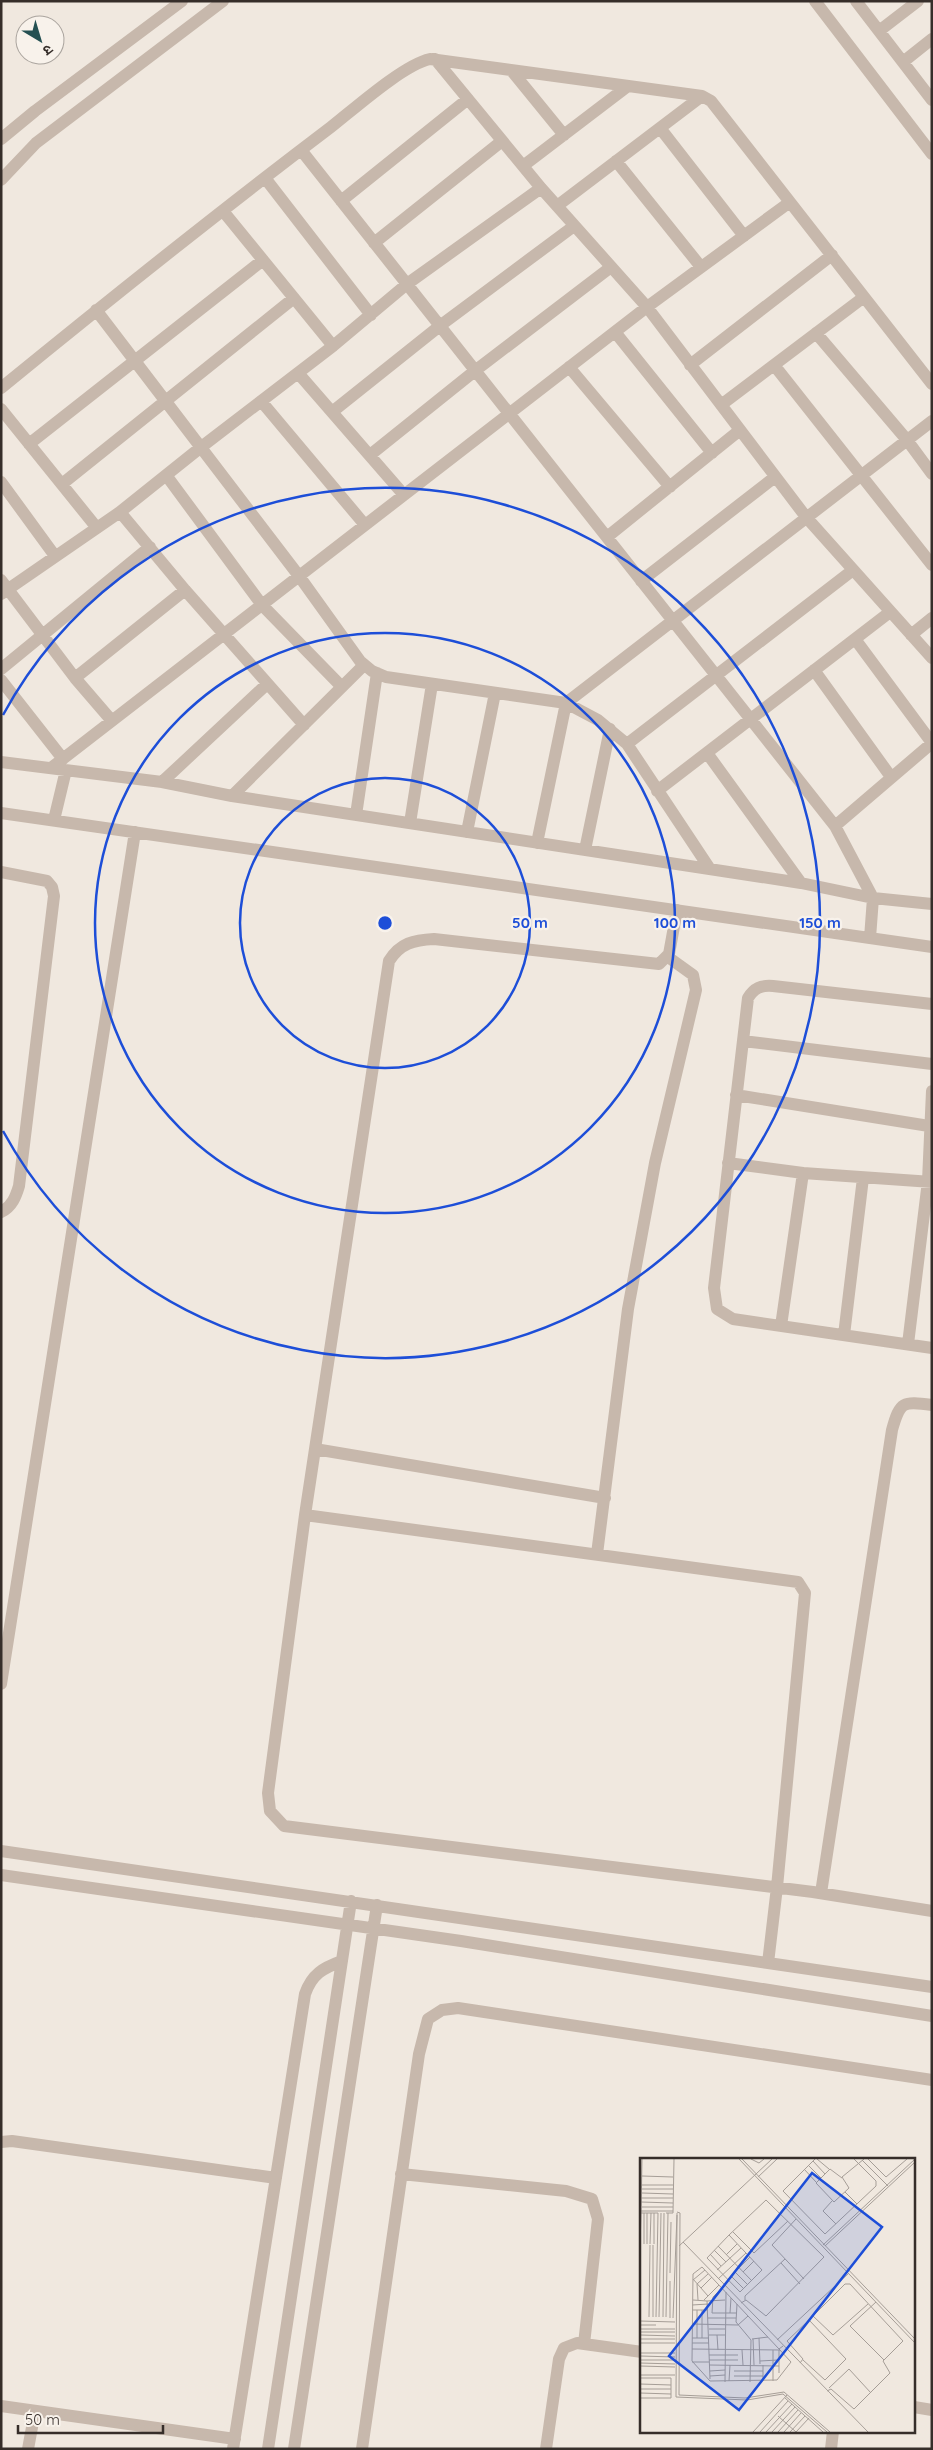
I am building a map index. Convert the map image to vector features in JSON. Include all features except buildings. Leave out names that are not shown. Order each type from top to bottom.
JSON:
[{"type":"street","points":[[1,139],[35,111],[182,1]]},
{"type":"street","points":[[1,180],[36,143],[222,1]]},
{"type":"street","points":[[815,1],[932,154]]},
{"type":"street","points":[[857,1],[932,100]]},
{"type":"street","points":[[879,31],[918,1]]},
{"type":"street","points":[[903,62],[932,39]]},
{"type":"street","points":[[435,59],[541,188],[647,307],[806,517],[932,658]]},
{"type":"street","points":[[1,388],[96,310],[408,68],[422,60],[435,59],[702,96],[711,101],[932,384]]},
{"type":"street","points":[[511,70],[564,135]]},
{"type":"street","points":[[523,166],[628,86]]},
{"type":"street","points":[[557,206],[702,96]]},
{"type":"street","points":[[342,201],[468,99]]},
{"type":"street","points":[[660,128],[744,236]]},
{"type":"street","points":[[374,243],[502,141]]},
{"type":"street","points":[[301,150],[835,826],[874,898],[870,938]]},
{"type":"street","points":[[616,161],[701,267]]},
{"type":"street","points":[[265,178],[371,315]]},
{"type":"street","points":[[112,721],[4,588],[120,512],[333,346],[407,284],[541,188]]},
{"type":"street","points":[[54,820],[65,765],[112,721],[647,307],[790,202]]},
{"type":"street","points":[[222,211],[333,346]]},
{"type":"street","points":[[332,412],[441,325],[574,226]]},
{"type":"street","points":[[690,365],[832,255]]},
{"type":"street","points":[[29,444],[263,260]]},
{"type":"street","points":[[370,455],[476,370],[611,267]]},
{"type":"street","points":[[721,405],[864,297]]},
{"type":"street","points":[[62,484],[294,298]]},
{"type":"street","points":[[96,310],[299,576],[364,665],[386,677],[566,703],[610,729],[626,744],[710,869]]},
{"type":"street","points":[[615,332],[712,453]]},
{"type":"street","points":[[816,334],[907,440],[932,474]]},
{"type":"street","points":[[774,365],[932,565]]},
{"type":"street","points":[[569,368],[670,486]]},
{"type":"street","points":[[298,373],[404,495]]},
{"type":"street","points":[[261,401],[365,525]]},
{"type":"street","points":[[1,409],[97,528]]},
{"type":"street","points":[[536,843],[566,703],[932,421]]},
{"type":"street","points":[[607,538],[740,430]]},
{"type":"street","points":[[166,475],[262,605],[342,687]]},
{"type":"street","points":[[641,581],[775,477]]},
{"type":"street","points":[[1,482],[55,556]]},
{"type":"street","points":[[120,512],[185,590],[304,725]]},
{"type":"street","points":[[1,669],[150,547]]},
{"type":"street","points":[[626,744],[853,570]]},
{"type":"street","points":[[76,678],[185,590]]},
{"type":"street","points":[[657,791],[890,612]]},
{"type":"street","points":[[911,635],[932,618]]},
{"type":"street","points":[[835,826],[932,743],[855,639]]},
{"type":"street","points":[[232,796],[364,665]]},
{"type":"street","points":[[814,670],[892,776]]},
{"type":"street","points":[[356,815],[377,673]]},
{"type":"street","points":[[1,680],[65,765]]},
{"type":"street","points":[[162,782],[267,684]]},
{"type":"street","points":[[410,823],[432,684]]},
{"type":"street","points":[[467,832],[495,693]]},
{"type":"street","points":[[585,850],[610,729]]},
{"type":"street","points":[[707,753],[800,884]]},
{"type":"street","points":[[1,762],[51,768],[65,765],[232,796],[710,869],[874,898],[932,904]]},
{"type":"street","points":[[1,813],[932,947]]},
{"type":"street","points":[[1,1684],[135,832]]},
{"type":"street","points":[[1,872],[47,881],[52,888],[54,896],[19,1186],[15,1198],[7,1209],[1,1212]]},
{"type":"street","points":[[677,910],[668,957],[660,964],[654,965],[434,939],[415,940],[402,946],[389,961],[305,1515],[268,1793],[270,1811],[284,1826],[777,1887],[932,1911]]},
{"type":"street","points":[[597,1554],[630,1299],[655,1163],[696,990],[693,975],[668,957]]},
{"type":"street","points":[[932,1004],[764,985],[752,991],[748,998],[714,1288],[715,1304],[721,1313],[732,1319],[932,1348]]},
{"type":"street","points":[[743,1042],[932,1064]]},
{"type":"street","points":[[908,1344],[930,1182],[929,1126],[932,1091]]},
{"type":"street","points":[[736,1094],[929,1126]]},
{"type":"street","points":[[728,1163],[803,1173],[930,1182]]},
{"type":"street","points":[[781,1326],[803,1173]]},
{"type":"street","points":[[844,1335],[863,1178]]},
{"type":"street","points":[[820,1893],[892,1430],[901,1406],[907,1403],[932,1405]]},
{"type":"street","points":[[315,1449],[605,1498]]},
{"type":"street","points":[[305,1515],[789,1579],[798,1582],[804,1588],[777,1887],[768,1962]]},
{"type":"street","points":[[1,1851],[932,1987]]},
{"type":"street","points":[[1,1875],[348,1924],[932,2016]]},
{"type":"street","points":[[268,2449],[351,1901]]},
{"type":"street","points":[[294,2449],[377,1905]]},
{"type":"street","points":[[1,2406],[234,2444],[305,1994],[309,1981],[314,1976],[325,1968],[342,1961]]},
{"type":"street","points":[[362,2449],[422,2034],[428,2019],[442,2010],[458,2008],[932,2080]]},
{"type":"street","points":[[1,2142],[12,2141],[276,2178]]},
{"type":"street","points":[[401,2174],[566,2190],[592,2199],[598,2219],[584,2344]]},
{"type":"street","points":[[546,2449],[561,2352],[568,2345],[584,2344],[640,2352]]},
{"type":"street","points":[[916,2407],[932,2410]]},
{"type":"street","points":[[28,2449],[35,2411]]},
{"type":"street","points":[[831,2449],[833,2432]]}]
